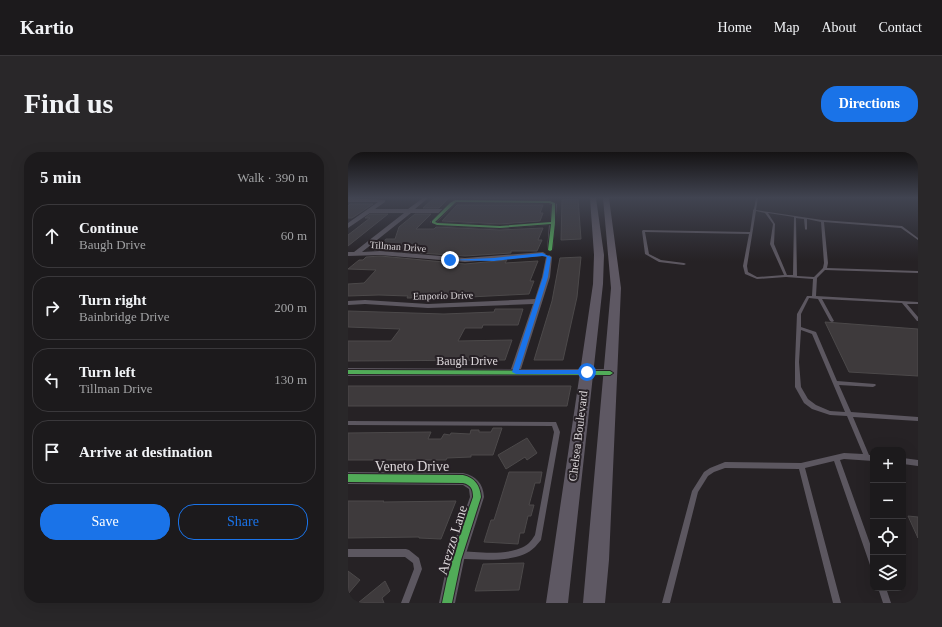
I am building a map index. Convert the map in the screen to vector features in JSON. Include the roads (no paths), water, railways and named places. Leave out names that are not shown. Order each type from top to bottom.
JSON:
[{"type":"main road","name":"Chelsea Boulevard","points":[[557,603],[599,275],[596,219]]},
{"type":"main road","name":"Chelsea Boulevard","points":[[594,603],[616,270],[609,219]]},
{"type":"street","points":[[348,260],[352,254],[396,219]]},
{"type":"street","points":[[435,219],[435,223],[487,227],[553,223]]},
{"type":"street","points":[[516,372],[538,301],[553,219]]},
{"type":"street","name":"Tillman Drive","points":[[352,254],[386,254],[465,260],[547,254]]},
{"type":"street","name":"Emporio Drive","points":[[348,303],[366,302],[428,306],[538,301]]},
{"type":"street","name":"Baugh Drive","points":[[348,372],[610,373]]},
{"type":"street","name":"Veneto Drive","points":[[348,478],[463,479],[469,480],[474,484]]},
{"type":"street","name":"Arezzo Lane","points":[[447,603],[458,555],[477,497],[477,490],[474,484]]},
{"type":"lane","points":[[752,219],[745,266],[746,273],[757,278],[786,276],[815,278]]},
{"type":"lane","points":[[771,219],[774,224],[772,244],[786,276]]},
{"type":"lane","points":[[795,219],[795,276]]},
{"type":"lane","points":[[804,219],[806,229]]},
{"type":"lane","points":[[813,219],[902,227],[918,240]]},
{"type":"lane","points":[[814,297],[815,278],[824,269],[826,263],[822,220]]},
{"type":"lane","points":[[684,264],[660,261],[647,254],[643,231],[750,233]]},
{"type":"lane","points":[[824,269],[918,272]]},
{"type":"lane","points":[[918,303],[808,297],[799,314],[798,378],[798,387],[802,396],[814,407],[830,413],[918,419]]},
{"type":"lane","points":[[820,298],[832,321]]},
{"type":"lane","points":[[904,303],[918,320]]},
{"type":"lane","points":[[666,603],[695,491],[706,474],[718,467],[731,464],[801,466],[817,464],[836,458],[870,457],[835,383],[814,333],[799,328]]},
{"type":"lane","points":[[835,383],[873,385]]},
{"type":"lane","points":[[348,423],[554,424],[557,432],[538,537],[534,545],[516,554],[458,555]]},
{"type":"lane","points":[[836,458],[871,555]]},
{"type":"lane","points":[[906,461],[918,463]]},
{"type":"lane","points":[[801,466],[837,603]]},
{"type":"lane","points":[[348,553],[406,553],[416,561],[418,569],[405,603]]},
{"type":"lane","points":[[883,591],[887,603]]}]
